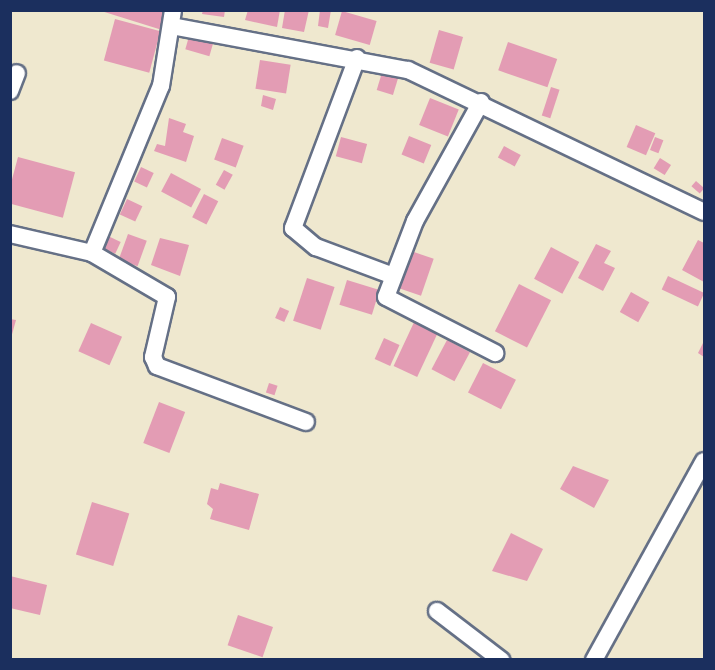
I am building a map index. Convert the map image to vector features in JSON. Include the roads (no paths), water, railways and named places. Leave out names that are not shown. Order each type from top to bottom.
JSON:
[{"type":"street","points":[[92,253],[161,86],[172,18],[408,70],[481,102],[705,212]]},
{"type":"street","points":[[357,58],[293,228],[316,247],[393,276]]},
{"type":"street","points":[[10,91],[17,73]]},
{"type":"street","points":[[481,102],[416,221],[393,276],[389,300],[495,352]]},
{"type":"street","points":[[10,234],[92,253],[167,297],[153,357],[157,366],[306,422]]},
{"type":"street","points":[[594,660],[705,461]]},
{"type":"street","points":[[437,611],[501,660]]}]
